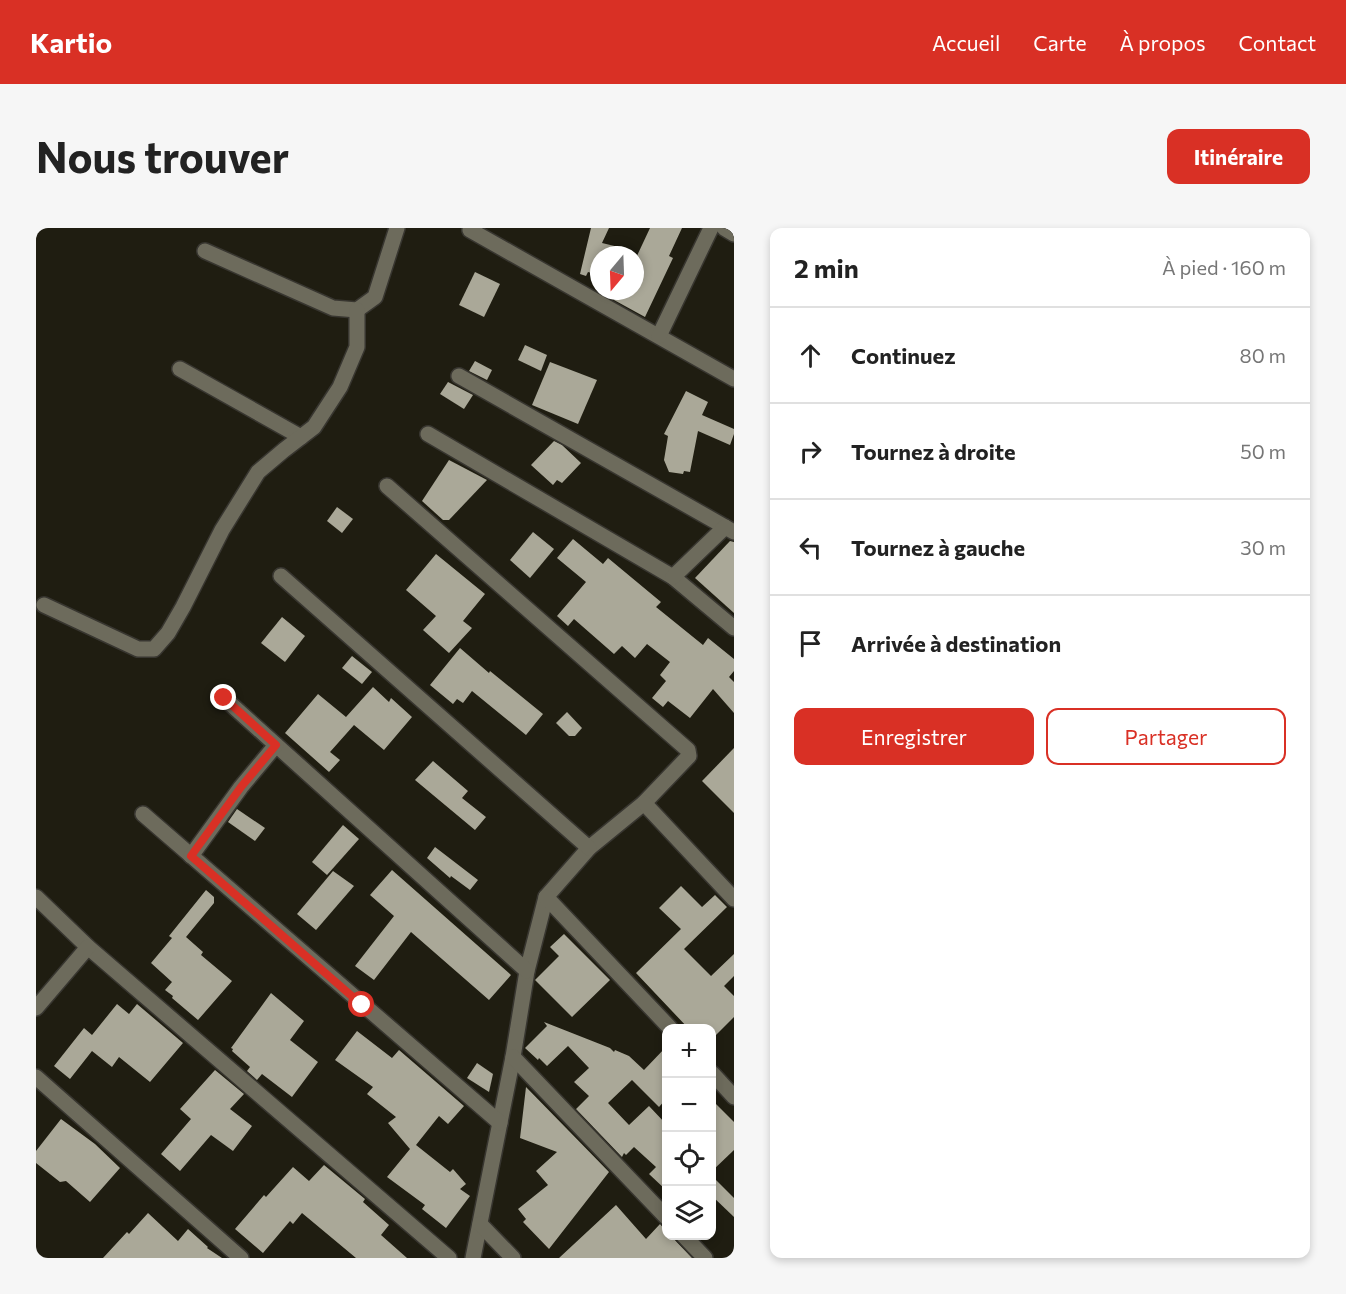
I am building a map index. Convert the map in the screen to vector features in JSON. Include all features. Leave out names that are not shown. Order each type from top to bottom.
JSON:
[{"type":"street","points":[[205,251],[333,308],[357,310],[375,297],[397,228]]},
{"type":"street","points":[[659,336],[711,228]]},
{"type":"street","points":[[724,228],[734,234]]},
{"type":"street","points":[[470,230],[734,379]]},
{"type":"street","points":[[44,605],[138,649],[154,649],[168,633],[222,530],[258,472],[314,427],[340,387],[357,346],[357,310]]},
{"type":"street","points":[[180,369],[301,437]]},
{"type":"street","points":[[459,376],[729,529],[673,577]]},
{"type":"street","points":[[428,434],[673,577],[734,628]]},
{"type":"street","points":[[387,486],[688,750],[689,756],[644,803],[589,848],[546,897],[527,971],[513,1057],[473,1258]]},
{"type":"street","points":[[281,576],[589,848]]},
{"type":"street","points":[[224,698],[527,971]]},
{"type":"street","points":[[191,856],[241,787],[276,745]]},
{"type":"street","points":[[644,803],[734,899]]},
{"type":"street","points":[[143,814],[500,1124]]},
{"type":"street","points":[[36,897],[88,947],[449,1258]]},
{"type":"street","points":[[546,897],[665,1024]]},
{"type":"street","points":[[36,1008],[88,947]]},
{"type":"street","points":[[513,1057],[662,1213]]},
{"type":"street","points":[[36,1077],[241,1258]]},
{"type":"street","points":[[716,1078],[734,1097]]},
{"type":"street","points":[[480,1224],[513,1258]]},
{"type":"street","points":[[688,1240],[705,1258]]},
{"type":"building","points":[[591,228],[609,228],[602,243],[614,246],[590,246],[590,273],[586,276],[580,274]]},
{"type":"building","points":[[650,228],[682,228],[669,256],[673,258],[645,317],[614,300],[644,300],[644,246],[642,246]]},
{"type":"building","points":[[475,272],[500,284],[484,317],[459,305]]},
{"type":"building","points":[[525,345],[547,355],[541,371],[518,360]]},
{"type":"building","points":[[475,361],[492,370],[487,380],[469,371]]},
{"type":"building","points":[[550,362],[597,380],[578,424],[532,405]]},
{"type":"building","points":[[448,382],[473,395],[464,409],[440,394]]},
{"type":"building","points":[[686,391],[708,402],[702,415],[734,429],[734,434],[730,445],[698,431],[690,472],[684,471],[683,474],[669,472],[664,460],[668,436],[664,434]]},
{"type":"building","points":[[554,441],[562,445],[581,463],[562,483],[557,480],[553,485],[531,465]]},
{"type":"building","points":[[449,460],[487,480],[449,520],[443,520],[422,501]]},
{"type":"building","points":[[337,507],[353,519],[342,533],[327,521]]},
{"type":"building","points":[[533,532],[554,549],[530,578],[510,560]]},
{"type":"building","points":[[573,539],[603,564],[608,558],[661,602],[656,607],[703,645],[708,638],[734,659],[734,671],[729,677],[734,682],[734,713],[713,689],[690,718],[668,701],[663,707],[652,698],[666,681],[660,675],[670,662],[647,644],[635,658],[622,646],[614,654],[574,619],[568,626],[557,616],[586,582],[557,558]]},
{"type":"building","points":[[730,541],[734,542],[734,613],[695,578]]},
{"type":"building","points":[[436,554],[485,594],[463,621],[472,628],[449,653],[423,630],[436,616],[406,590]]},
{"type":"building","points":[[282,617],[305,636],[285,662],[261,643]]},
{"type":"building","points":[[460,648],[543,714],[526,735],[472,691],[463,703],[457,699],[453,704],[430,685]]},
{"type":"building","points":[[352,656],[372,672],[362,684],[342,668]]},
{"type":"building","points":[[373,687],[389,702],[391,698],[412,717],[384,750],[354,725],[330,752],[340,760],[329,772],[285,733],[318,694],[346,717]]},
{"type":"building","points":[[567,712],[582,728],[575,736],[569,736],[556,723]]},
{"type":"building","points":[[734,748],[734,813],[702,781]]},
{"type":"building","points":[[433,761],[468,791],[462,798],[486,817],[475,830],[415,780]]},
{"type":"building","points":[[237,809],[265,828],[255,841],[228,822]]},
{"type":"building","points":[[343,825],[359,839],[327,875],[312,862]]},
{"type":"building","points":[[435,847],[478,880],[470,890],[451,876],[450,878],[427,858]]},
{"type":"building","points":[[392,870],[511,975],[489,1000],[411,932],[374,980],[355,966],[394,916],[370,895]]},
{"type":"building","points":[[333,871],[354,886],[316,930],[297,914]]},
{"type":"building","points":[[681,886],[702,907],[715,895],[727,907],[684,949],[711,976],[734,954],[734,976],[724,986],[734,996],[734,1017],[716,1035],[716,1024],[684,1024],[636,973],[681,929],[659,908]]},
{"type":"building","points":[[206,890],[214,897],[214,903],[186,937],[203,952],[201,955],[232,981],[198,1020],[165,990],[172,982],[151,963],[172,938],[169,936]]},
{"type":"building","points":[[564,934],[610,980],[572,1017],[535,980],[559,956],[550,947]]},
{"type":"building","points":[[271,993],[304,1021],[290,1040],[318,1062],[292,1097],[262,1074],[257,1080],[247,1071],[250,1067],[231,1048]]},
{"type":"building","points":[[117,1004],[129,1014],[137,1004],[183,1043],[150,1082],[119,1057],[112,1067],[92,1051],[70,1079],[54,1066],[84,1028],[92,1035]]},
{"type":"building","points":[[544,1022],[610,1048],[614,1052],[615,1050],[629,1056],[644,1070],[662,1051],[662,1104],[659,1107],[632,1080],[608,1103],[629,1125],[649,1106],[662,1120],[662,1186],[649,1174],[656,1167],[634,1147],[622,1157],[576,1109],[589,1096],[574,1082],[589,1068],[568,1046],[547,1066],[525,1048],[547,1026]]},
{"type":"building","points":[[357,1031],[392,1058],[399,1050],[464,1106],[448,1124],[439,1116],[416,1145],[450,1172],[453,1169],[466,1184],[460,1189],[470,1196],[446,1228],[422,1209],[425,1205],[387,1177],[410,1149],[388,1123],[396,1117],[367,1094],[373,1087],[335,1060]]},
{"type":"building","points":[[477,1063],[493,1074],[489,1092],[467,1078]]},
{"type":"building","points":[[215,1070],[244,1094],[230,1109],[252,1126],[233,1151],[211,1135],[180,1171],[161,1154],[191,1119],[180,1109]]},
{"type":"building","points":[[526,1087],[609,1172],[549,1249],[523,1222],[526,1219],[518,1209],[548,1185],[536,1171],[557,1152],[520,1138]]},
{"type":"building","points":[[716,1104],[734,1122],[734,1150],[716,1167]]},
{"type":"building","points":[[61,1119],[95,1144],[120,1168],[90,1202],[66,1181],[60,1182],[36,1163],[36,1151]]},
{"type":"building","points":[[324,1165],[365,1199],[363,1202],[389,1225],[381,1235],[407,1258],[356,1258],[302,1213],[293,1224],[290,1221],[263,1253],[235,1229],[264,1195],[266,1197],[293,1167],[309,1181]]},
{"type":"building","points":[[716,1180],[734,1198],[734,1217],[716,1200]]},
{"type":"building","points":[[616,1205],[646,1239],[660,1224],[662,1240],[675,1240],[692,1258],[559,1258]]},
{"type":"building","points":[[148,1213],[178,1241],[188,1229],[207,1248],[222,1258],[103,1258]]},
{"type":"route","points":[[224,698],[276,745],[241,787],[191,856],[362,1005]]}]
